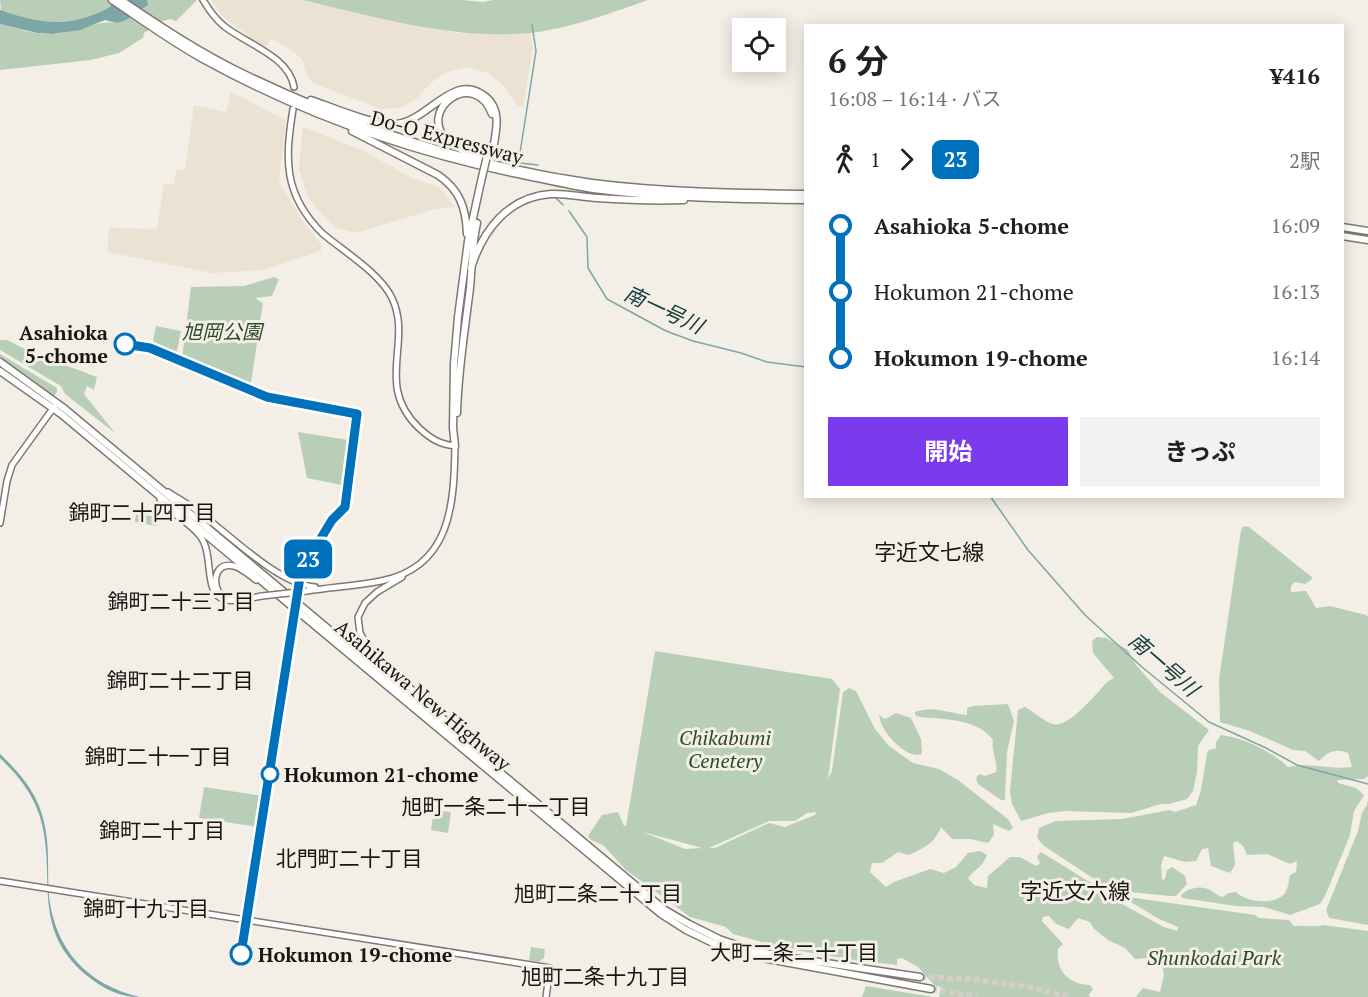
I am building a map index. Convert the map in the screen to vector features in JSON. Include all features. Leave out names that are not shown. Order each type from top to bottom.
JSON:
[{"type":"highway","name":"Do-O Expressway","points":[[112,0],[212,64],[337,123],[412,148],[480,166],[592,189],[724,199],[804,200]]},
{"type":"highway","name":"Do-O Expressway","points":[[121,0],[158,28],[245,75],[338,116],[414,142],[480,160],[592,183],[664,190],[804,194]]},
{"type":"highway","points":[[279,90],[377,122],[391,124],[407,122],[418,117],[452,92],[465,89],[487,97],[494,107],[497,122],[468,241],[458,317],[454,364],[455,446]]},
{"type":"highway","points":[[491,148],[493,120],[488,105],[481,98],[470,94],[459,94],[450,99],[442,107],[439,118],[439,127],[446,139],[460,148],[512,167]]},
{"type":"highway","points":[[337,123],[448,182],[463,203],[468,241]]},
{"type":"highway","points":[[455,446],[459,374],[473,239],[484,178]]},
{"type":"highway","points":[[471,268],[482,241],[494,224],[515,206],[535,197],[559,194],[646,201],[724,199]]},
{"type":"highway","points":[[1344,227],[1368,231]]},
{"type":"highway","points":[[1344,236],[1368,240]]},
{"type":"highway","name":"Asahikawa New Highway","points":[[0,362],[154,484],[643,892],[689,924],[718,939],[779,956],[920,977]]},
{"type":"highway","name":"Asahikawa New Highway","points":[[0,371],[55,405],[155,492],[638,897],[686,930],[717,945],[757,957],[931,989]]},
{"type":"main road","points":[[203,0],[210,12],[225,27],[284,66],[292,78],[294,87]]},
{"type":"main road","points":[[292,109],[287,146],[288,169],[300,204],[322,233],[384,286],[396,308],[398,320],[395,374],[401,404],[415,424],[432,440],[440,444],[455,446],[452,499],[447,528],[435,549],[413,569],[370,597],[358,618],[360,633],[370,652],[455,729],[469,746]]},
{"type":"main road","points":[[0,523],[12,465],[55,405]]},
{"type":"main road","points":[[154,484],[194,509],[273,569],[307,589]]},
{"type":"main road","points":[[155,492],[164,505],[194,529],[204,542],[209,555],[210,583],[216,595],[225,600],[382,581],[413,569]]},
{"type":"main road","points":[[243,599],[225,597],[219,593],[214,578],[222,568],[228,566],[242,569],[286,602]]},
{"type":"main road","points":[[0,881],[550,968],[546,997]]},
{"type":"shaded area","points":[[211,0],[302,0],[456,33],[530,33],[533,47],[523,107],[517,105],[504,86],[488,73],[467,67],[447,72],[432,82],[416,99],[400,108],[381,109],[313,83],[306,74],[303,61],[295,53],[271,38],[267,46],[262,46],[222,16]]},
{"type":"shaded area","points":[[231,92],[286,120],[279,181],[302,220],[321,244],[321,251],[263,270],[212,273],[107,252],[109,228],[157,229],[164,183],[174,185],[176,170],[185,170],[194,105],[226,112]]},
{"type":"shaded area","points":[[303,127],[366,152],[408,176],[440,188],[455,207],[435,209],[356,233],[336,228],[307,195],[299,169]]},
{"type":"green space","points":[[0,0],[115,0],[99,13],[69,21],[46,22],[1,11]]},
{"type":"green space","points":[[147,0],[197,0],[176,21],[170,19],[163,21],[144,33],[143,38],[119,53],[91,60],[0,70],[0,24],[39,33],[60,33],[102,23],[117,23],[147,5]]},
{"type":"green space","points":[[302,0],[483,2],[493,0],[648,0],[558,28],[529,33],[500,34],[415,26]]},
{"type":"green space","name":"旭岡公園","points":[[274,277],[279,279],[272,296],[255,298],[263,303],[250,389],[182,359],[191,287],[244,286]]},
{"type":"green space","points":[[156,326],[181,331],[176,356],[152,347]]},
{"type":"green space","points":[[0,340],[7,340],[47,360],[97,377],[94,390],[87,386],[84,394],[115,433],[65,394],[61,386],[0,350]]},
{"type":"green space","points":[[0,354],[57,388],[57,392],[54,396],[0,359]]},
{"type":"green space","points":[[298,432],[348,440],[341,485],[307,478]]},
{"type":"green space","points":[[136,514],[158,517],[156,526],[135,522]]},
{"type":"green space","points":[[1244,526],[1249,527],[1313,578],[1305,584],[1295,582],[1291,586],[1291,592],[1306,591],[1316,608],[1330,606],[1368,617],[1368,776],[1364,779],[1337,780],[1338,783],[1356,788],[1364,795],[1354,811],[1350,835],[1325,896],[1320,904],[1290,915],[1264,907],[1236,906],[1182,898],[1181,895],[1186,891],[1199,887],[1223,897],[1228,893],[1236,892],[1246,898],[1260,901],[1274,900],[1285,893],[1290,875],[1296,872],[1297,861],[1290,864],[1267,854],[1247,855],[1243,846],[1237,841],[1233,843],[1235,865],[1230,873],[1211,866],[1208,848],[1202,849],[1196,861],[1185,862],[1164,856],[1161,865],[1162,880],[1165,879],[1167,870],[1172,867],[1185,876],[1187,884],[1176,896],[1169,896],[1111,890],[1044,846],[1037,838],[1039,828],[1056,821],[1122,819],[1170,810],[1175,812],[1196,805],[1207,753],[1216,748],[1216,742],[1221,735],[1257,746],[1288,767],[1304,765],[1352,767],[1348,753],[1332,752],[1319,761],[1305,751],[1293,750],[1250,731],[1220,722],[1219,679],[1241,530]]},
{"type":"green space","points":[[1097,637],[1106,638],[1128,650],[1136,665],[1160,692],[1209,730],[1198,746],[1197,772],[1193,791],[1187,799],[1131,813],[1065,811],[1048,813],[1021,821],[1012,804],[1010,791],[1018,710],[1025,707],[1049,723],[1059,724],[1082,709],[1107,682],[1114,678],[1093,653],[1092,641]]},
{"type":"green space","points":[[655,651],[832,679],[840,689],[828,779],[832,771],[843,692],[849,688],[856,691],[875,729],[889,746],[913,763],[939,769],[958,780],[1009,820],[1013,828],[1009,831],[993,824],[994,835],[988,843],[970,839],[952,839],[941,827],[932,841],[920,850],[909,855],[898,852],[882,863],[872,863],[870,872],[886,887],[930,869],[944,873],[956,867],[968,853],[980,851],[987,855],[968,878],[974,885],[987,888],[988,876],[1010,857],[1020,857],[1036,866],[1040,863],[1037,856],[1041,852],[1122,904],[1164,927],[1177,931],[1178,927],[1159,919],[1129,901],[1128,897],[1255,915],[1259,918],[1289,920],[1294,926],[1323,925],[1368,931],[1368,997],[1136,997],[1143,988],[1160,992],[1164,975],[1162,964],[1149,958],[1135,959],[1125,948],[1108,940],[1094,929],[1090,922],[1078,918],[1069,929],[1056,924],[1049,916],[1043,917],[1042,921],[1063,944],[1058,949],[1061,970],[1070,979],[1090,985],[1093,989],[1090,997],[939,997],[942,987],[935,986],[918,967],[902,958],[897,959],[897,965],[782,948],[733,934],[726,927],[690,917],[626,870],[603,845],[591,840],[588,836],[602,815],[618,812],[626,826]],"holes":[[[816,812],[815,815],[785,827],[769,823],[715,848],[709,848],[769,821],[795,821],[807,813]],[[643,832],[702,848],[685,849]]]},
{"type":"green space","points":[[1008,704],[1014,721],[1007,752],[1005,800],[1001,800],[978,784],[976,778],[979,774],[985,776],[996,772],[993,740],[988,734],[966,723],[920,717],[915,715],[915,712],[934,709],[967,715],[967,708],[973,706]]},
{"type":"green space","points":[[896,713],[911,718],[921,739],[922,754],[911,754],[900,748],[883,727],[879,715],[885,719]]},
{"type":"green space","points":[[204,787],[263,796],[258,827],[199,818]]},
{"type":"green space","points":[[1368,800],[1368,925],[1329,918],[1326,910]]},
{"type":"green space","points":[[434,810],[451,812],[448,833],[431,830]]},
{"type":"green space","points":[[531,947],[545,949],[544,958],[539,962],[529,960]]},
{"type":"green space","points":[[866,986],[933,997],[862,997]]},
{"type":"water","points":[[115,0],[147,0],[148,5],[126,20],[117,23],[105,20],[80,30],[52,34],[37,33],[0,24],[0,10],[34,20],[57,22],[80,19],[102,11],[111,6]]},
{"type":"water","points":[[0,754],[33,793],[41,812],[47,840],[52,915],[67,949],[90,974],[105,984],[140,997],[120,994],[90,978],[71,959],[58,940],[51,920],[48,900],[47,858],[39,814],[28,790],[0,758]]},
{"type":"waterway","name":"南一号川","points":[[532,25],[536,51],[519,159],[520,163],[538,165]]},
{"type":"waterway","name":"南一号川","points":[[556,198],[563,205]]},
{"type":"waterway","name":"南一号川","points":[[569,211],[587,237],[588,268],[607,299],[666,331],[693,341],[767,362],[804,367]]},
{"type":"waterway","name":"南一号川","points":[[991,498],[1028,550],[1085,615],[1142,667],[1209,722],[1297,765],[1368,784]]},
{"type":"tunnel","points":[[920,977],[972,979],[1029,987],[1070,997]]},
{"type":"tunnel","points":[[931,989],[977,997]]},
{"type":"bus line","name":"23","points":[[125,344],[150,348],[267,397],[357,414],[345,507],[332,520],[304,566],[300,577],[295,621],[241,954]]},
{"type":"place","name":"Asahioka 5-chome","points":[[125,344]]},
{"type":"place","name":"Hokumon 21-chome","points":[[270,774]]},
{"type":"place","name":"Hokumon 19-chome","points":[[241,954]]},
{"type":"district","name":"錦町二十四丁目","points":[[142,512]]},
{"type":"district","name":"字近文七線","points":[[929,551]]},
{"type":"district","name":"錦町二十三丁目","points":[[181,601]]},
{"type":"district","name":"錦町二十二丁目","points":[[180,680]]},
{"type":"district","name":"錦町二十一丁目","points":[[158,756]]},
{"type":"district","name":"旭町一条二十一丁目","points":[[496,806]]},
{"type":"district","name":"錦町二十丁目","points":[[162,830]]},
{"type":"district","name":"北門町二十丁目","points":[[349,858]]},
{"type":"district","name":"字近文六線","points":[[1075,890]]},
{"type":"district","name":"旭町二条二十丁目","points":[[598,893]]},
{"type":"district","name":"錦町十九丁目","points":[[146,908]]},
{"type":"district","name":"大町二条二十丁目","points":[[794,952]]},
{"type":"district","name":"旭町二条十九丁目","points":[[605,976]]},
{"type":"park label","name":"Chikabumi Cenetery","points":[[725,748]]},
{"type":"park label","name":"Shunkodai Park","points":[[1214,957]]}]
